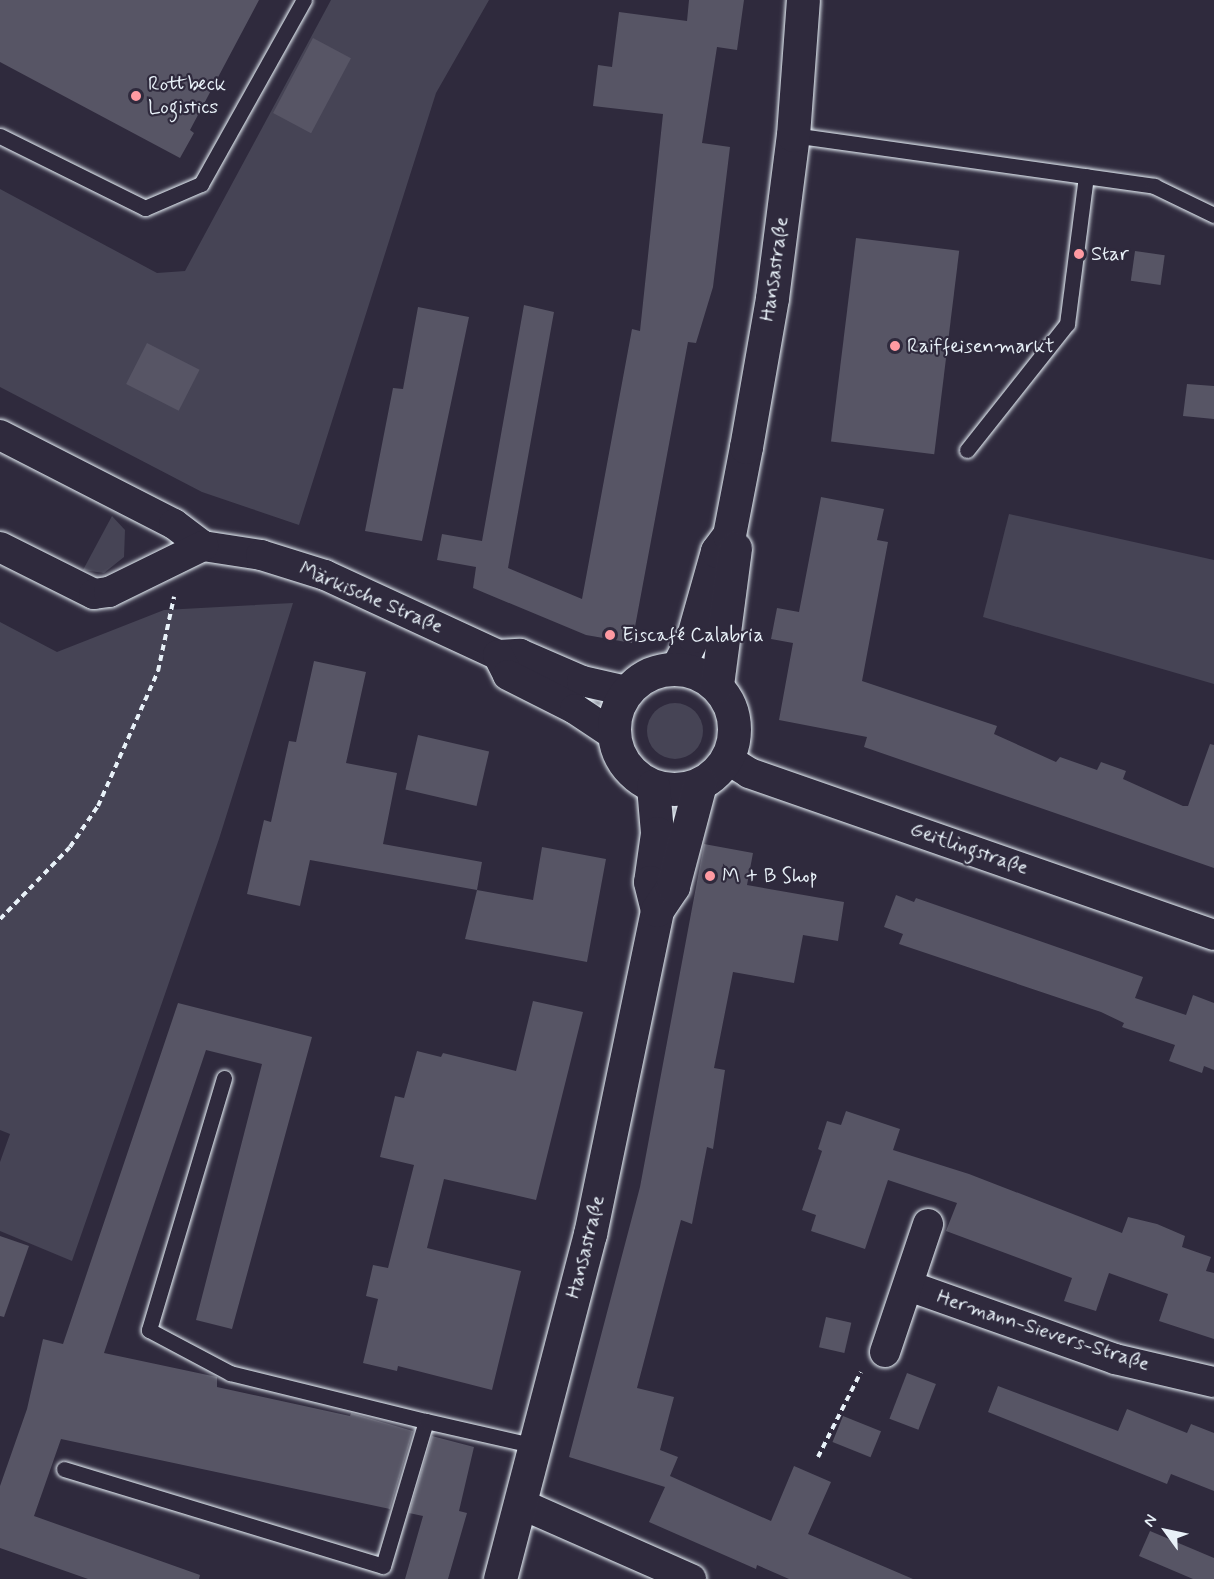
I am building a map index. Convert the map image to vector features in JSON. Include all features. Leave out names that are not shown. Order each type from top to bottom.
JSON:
[{"type":"street","name":"Hansastraße","points":[[677,668],[693,636],[717,551],[729,535],[772,298],[793,135],[803,0]]},
{"type":"street","name":"Märkische Straße","points":[[0,435],[174,524],[203,546],[261,555],[325,574],[498,655],[520,654],[582,681],[626,691]]},
{"type":"street","name":"Hansastraße","points":[[717,685],[720,640],[737,552],[729,535]]},
{"type":"street","points":[[0,547],[94,594],[110,592],[160,570],[203,546]]},
{"type":"street","name":"Märkische Straße","points":[[498,655],[508,675],[574,709],[614,735]]},
{"type":"street","points":[[677,668],[692,670],[717,685],[733,713],[735,728],[727,759],[700,784],[677,789],[653,786],[630,771],[614,735],[617,712],[626,691],[649,674],[677,668]]},
{"type":"street","name":"Geitlingstraße","points":[[727,759],[749,773],[1214,935]]},
{"type":"street","name":"Hansastraße","points":[[500,1579],[590,1234],[657,910],[673,886],[700,784]]},
{"type":"street","name":"Hansastraße","points":[[653,786],[657,833],[650,882],[657,910]]},
{"type":"street","points":[[885,1352],[909,1286],[927,1224]]},
{"type":"street","name":"Hermann-Sievers-Straße","points":[[909,1286],[1114,1359],[1214,1382]]},
{"type":"street","points":[[521,1504],[691,1579]]},
{"type":"lane","points":[[0,136],[145,208],[201,184],[304,0]]},
{"type":"lane","points":[[793,135],[1154,186],[1214,215]]},
{"type":"lane","points":[[967,450],[1067,324],[1086,176]]},
{"type":"lane","points":[[224,1078],[149,1330],[230,1373],[536,1446]]},
{"type":"lane","points":[[64,1469],[383,1566],[426,1421]]},
{"type":"path","points":[[0,919],[70,847],[98,806],[122,756],[158,671],[175,602],[160,570]]},
{"type":"path","points":[[818,1457],[848,1392]]},
{"type":"shaded area","points":[[331,0],[489,0],[436,93],[299,525],[202,492],[0,387],[0,189],[157,273],[185,271]]},
{"type":"shaded area","points":[[1009,514],[1214,560],[1214,684],[983,617]]},
{"type":"shaded area","points":[[112,516],[125,530],[124,557],[104,573],[83,570]]},
{"type":"shaded area","points":[[293,603],[219,839],[72,1261],[0,1231],[0,1162],[10,1134],[0,1130],[0,622],[57,652],[164,610]]},
{"type":"shaded area","points":[[675,703],[686,705],[695,711],[701,720],[703,731],[701,742],[695,751],[686,757],[675,759],[664,757],[655,751],[649,742],[647,731],[649,720],[655,711],[664,705]]},
{"type":"building","name":"Rottbeck Logistics","points":[[0,0],[259,0],[190,130],[194,133],[180,158],[0,62]]},
{"type":"building","points":[[689,0],[744,0],[737,50],[717,47],[702,143],[730,147],[713,287],[696,343],[688,342],[632,643],[586,635],[473,588],[476,567],[437,560],[442,534],[482,541],[524,305],[554,312],[508,568],[582,599],[632,329],[640,331],[663,114],[593,106],[598,65],[612,67],[619,12],[687,21]]},
{"type":"building","points":[[313,38],[351,58],[311,133],[273,113]]},
{"type":"building","name":"Raiffeisenmarkt","points":[[856,238],[959,251],[934,454],[831,441]]},
{"type":"building","points":[[1135,251],[1165,255],[1161,285],[1131,281]]},
{"type":"building","points":[[418,307],[469,317],[422,541],[365,531],[393,388],[403,389]]},
{"type":"building","points":[[147,343],[200,370],[179,411],[126,384]]},
{"type":"building","points":[[1187,384],[1214,386],[1214,419],[1183,416]]},
{"type":"building","points":[[821,497],[884,509],[877,540],[888,542],[862,681],[997,726],[994,734],[1056,762],[1060,757],[1097,770],[1101,762],[1126,771],[1123,779],[1183,806],[1188,806],[1210,744],[1214,745],[1214,868],[864,747],[867,737],[779,720],[793,643],[771,639],[777,608],[799,612]]},
{"type":"building","points":[[314,661],[366,672],[346,763],[397,773],[383,844],[482,862],[477,890],[310,860],[300,906],[247,894],[264,820],[271,822],[289,741],[296,742]]},
{"type":"building","points":[[418,735],[489,751],[477,806],[405,790]]},
{"type":"building","points":[[704,844],[753,853],[747,885],[844,902],[838,941],[803,935],[794,983],[733,972],[714,1068],[725,1070],[713,1149],[707,1147],[692,1224],[681,1220],[637,1388],[674,1397],[660,1450],[678,1457],[670,1476],[771,1521],[794,1466],[831,1482],[808,1534],[913,1579],[789,1579],[757,1565],[756,1569],[649,1522],[665,1487],[569,1457],[640,1187]]},
{"type":"building","points":[[542,847],[606,859],[587,962],[465,939],[477,890],[533,900]]},
{"type":"building","points":[[896,895],[914,902],[916,898],[1143,977],[1135,998],[1186,1015],[1193,995],[1214,1003],[1214,1070],[1204,1066],[1202,1073],[1169,1061],[1175,1045],[1122,1027],[1124,1023],[1101,1012],[899,944],[903,934],[884,927]]},
{"type":"building","points":[[533,1001],[583,1012],[536,1200],[444,1179],[427,1248],[521,1271],[492,1390],[398,1366],[397,1371],[363,1363],[378,1299],[366,1296],[373,1265],[388,1268],[414,1165],[380,1157],[395,1096],[404,1098],[417,1051],[441,1057],[443,1053],[516,1071]]},
{"type":"building","points":[[178,1003],[312,1037],[232,1329],[196,1320],[262,1064],[206,1050],[104,1353],[217,1377],[217,1387],[350,1416],[351,1413],[413,1431],[390,1509],[61,1439],[34,1516],[200,1575],[199,1579],[88,1579],[0,1548],[0,1486],[27,1409],[43,1339],[63,1344]]},
{"type":"building","points":[[846,1111],[900,1129],[893,1150],[969,1174],[1122,1233],[1128,1217],[1157,1224],[1185,1236],[1182,1247],[1211,1257],[1206,1271],[1214,1273],[1214,1339],[1159,1321],[1168,1294],[1109,1273],[1096,1311],[1064,1301],[1072,1278],[946,1231],[957,1203],[888,1180],[865,1249],[811,1231],[816,1215],[802,1210],[822,1151],[818,1149],[827,1121],[841,1125]]},
{"type":"building","points":[[0,1236],[29,1246],[4,1317],[0,1316]]},
{"type":"building","points":[[826,1317],[851,1323],[844,1353],[819,1347]]},
{"type":"building","points":[[907,1373],[936,1384],[918,1430],[889,1419]]},
{"type":"building","points":[[998,1386],[1118,1431],[1127,1409],[1187,1433],[1191,1424],[1214,1433],[1214,1491],[1171,1474],[1167,1484],[988,1412]]},
{"type":"building","points":[[843,1416],[881,1431],[871,1457],[833,1442]]},
{"type":"building","points":[[432,1436],[474,1447],[459,1511],[467,1513],[448,1579],[405,1579],[423,1516],[409,1513]]},
{"type":"building","points":[[1150,1531],[1214,1558],[1214,1579],[1193,1579],[1139,1556]]},
{"type":"place","name":"Rottbeck Logistics","points":[[136,96]]},
{"type":"place","name":"Star","points":[[1079,254]]},
{"type":"place","name":"Raiffeisenmarkt","points":[[895,346]]},
{"type":"place","name":"Eiscafé Calabria","points":[[610,635]]},
{"type":"place","name":"M + B Shop","points":[[710,876]]}]
